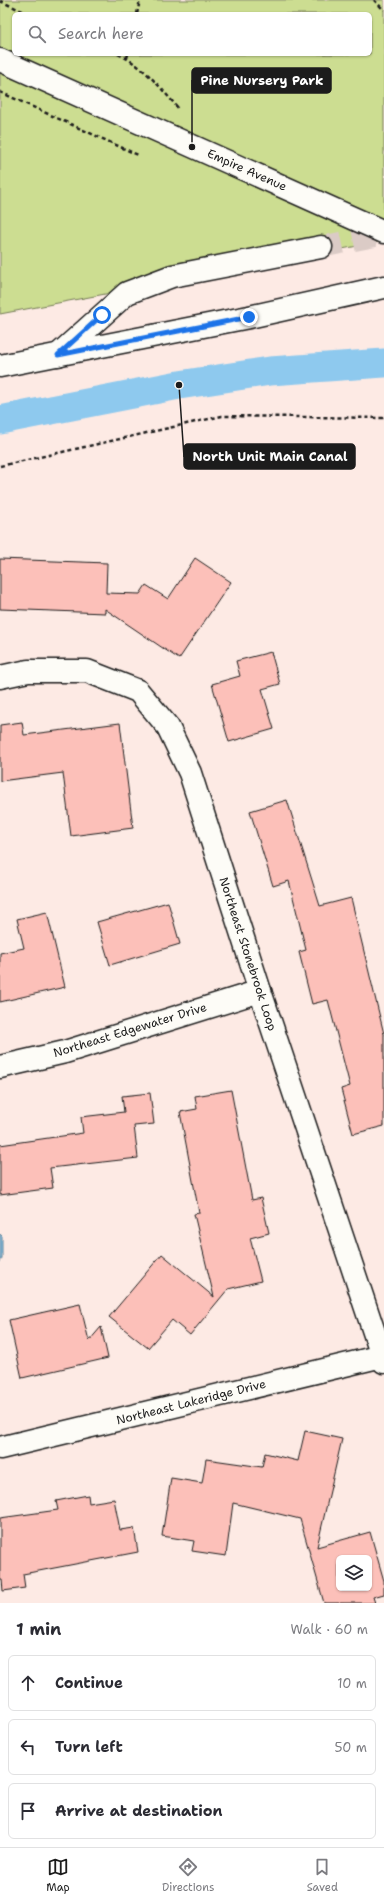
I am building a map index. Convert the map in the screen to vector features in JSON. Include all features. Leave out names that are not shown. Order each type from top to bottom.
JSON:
[{"type":"main road","name":"Empire Avenue","points":[[0,60],[384,232]]},
{"type":"main road","points":[[58,355],[127,293],[172,276],[321,247]]},
{"type":"main road","points":[[0,366],[249,317],[384,287]]},
{"type":"main road","name":"Northeast Stonebrook Loop","points":[[0,677],[28,671],[87,671],[138,691],[168,727],[190,774],[383,1359]]},
{"type":"main road","name":"Northeast Edgewater Drive","points":[[0,1067],[65,1052],[260,990]]},
{"type":"main road","name":"Northeast Lakeridge Drive","points":[[0,1448],[383,1359]]},
{"type":"path","points":[[137,12],[140,0]]},
{"type":"path","points":[[374,0],[384,10]]},
{"type":"path","points":[[0,1],[25,12]]},
{"type":"path","points":[[122,56],[148,74],[178,108]]},
{"type":"path","points":[[0,92],[138,155]]},
{"type":"path","points":[[0,466],[222,416],[384,418]]},
{"type":"green space","points":[[0,0],[384,0],[384,241],[0,314]]},
{"type":"water","points":[[0,1234],[2,1236],[2,1258],[0,1262]]},
{"type":"building","points":[[195,558],[231,582],[179,659],[105,609],[105,613],[0,609],[0,559],[107,563],[106,593],[140,594],[146,585],[168,599]]},
{"type":"building","points":[[271,652],[280,684],[262,689],[274,729],[229,742],[212,684],[240,676],[236,661]]},
{"type":"building","points":[[22,722],[24,735],[120,723],[133,828],[71,836],[63,773],[0,781],[0,725]]},
{"type":"building","points":[[287,800],[320,906],[351,898],[384,1034],[384,1126],[353,1134],[341,1089],[350,1086],[328,1000],[312,1004],[299,952],[306,950],[289,881],[273,886],[250,811]]},
{"type":"building","points":[[168,902],[180,944],[110,965],[97,922]]},
{"type":"building","points":[[47,912],[65,987],[0,1002],[0,953],[24,948],[17,919]]},
{"type":"building","points":[[231,1090],[252,1200],[261,1198],[269,1233],[250,1238],[261,1281],[228,1289],[190,1335],[172,1320],[148,1348],[109,1317],[162,1254],[214,1297],[194,1214],[199,1213],[180,1112],[197,1109],[195,1096]]},
{"type":"building","points":[[150,1093],[154,1124],[134,1126],[138,1158],[50,1168],[53,1188],[0,1195],[0,1145],[83,1133],[81,1117],[124,1112],[122,1096]]},
{"type":"building","points":[[80,1304],[89,1341],[101,1327],[108,1358],[22,1378],[9,1320]]},
{"type":"building","points":[[305,1431],[342,1439],[317,1547],[370,1532],[384,1581],[384,1594],[373,1597],[375,1603],[324,1603],[300,1519],[233,1503],[226,1556],[192,1551],[194,1541],[162,1536],[171,1478],[202,1483],[206,1459],[262,1467],[265,1453],[298,1461]]},
{"type":"building","points":[[88,1495],[89,1503],[114,1499],[120,1530],[134,1528],[138,1552],[23,1574],[25,1588],[3,1591],[2,1580],[0,1580],[0,1518],[58,1510],[56,1501]]},
{"type":"waterway","points":[[0,420],[179,385],[270,371],[384,363]]},
{"type":"tunnel","points":[[321,247],[384,234]]},
{"type":"place","name":"Pine Nursery Park","points":[[192,147]]},
{"type":"place","name":"North Unit Main Canal","points":[[179,385]]},
{"type":"route","points":[[102,315],[58,355],[249,317]]}]
